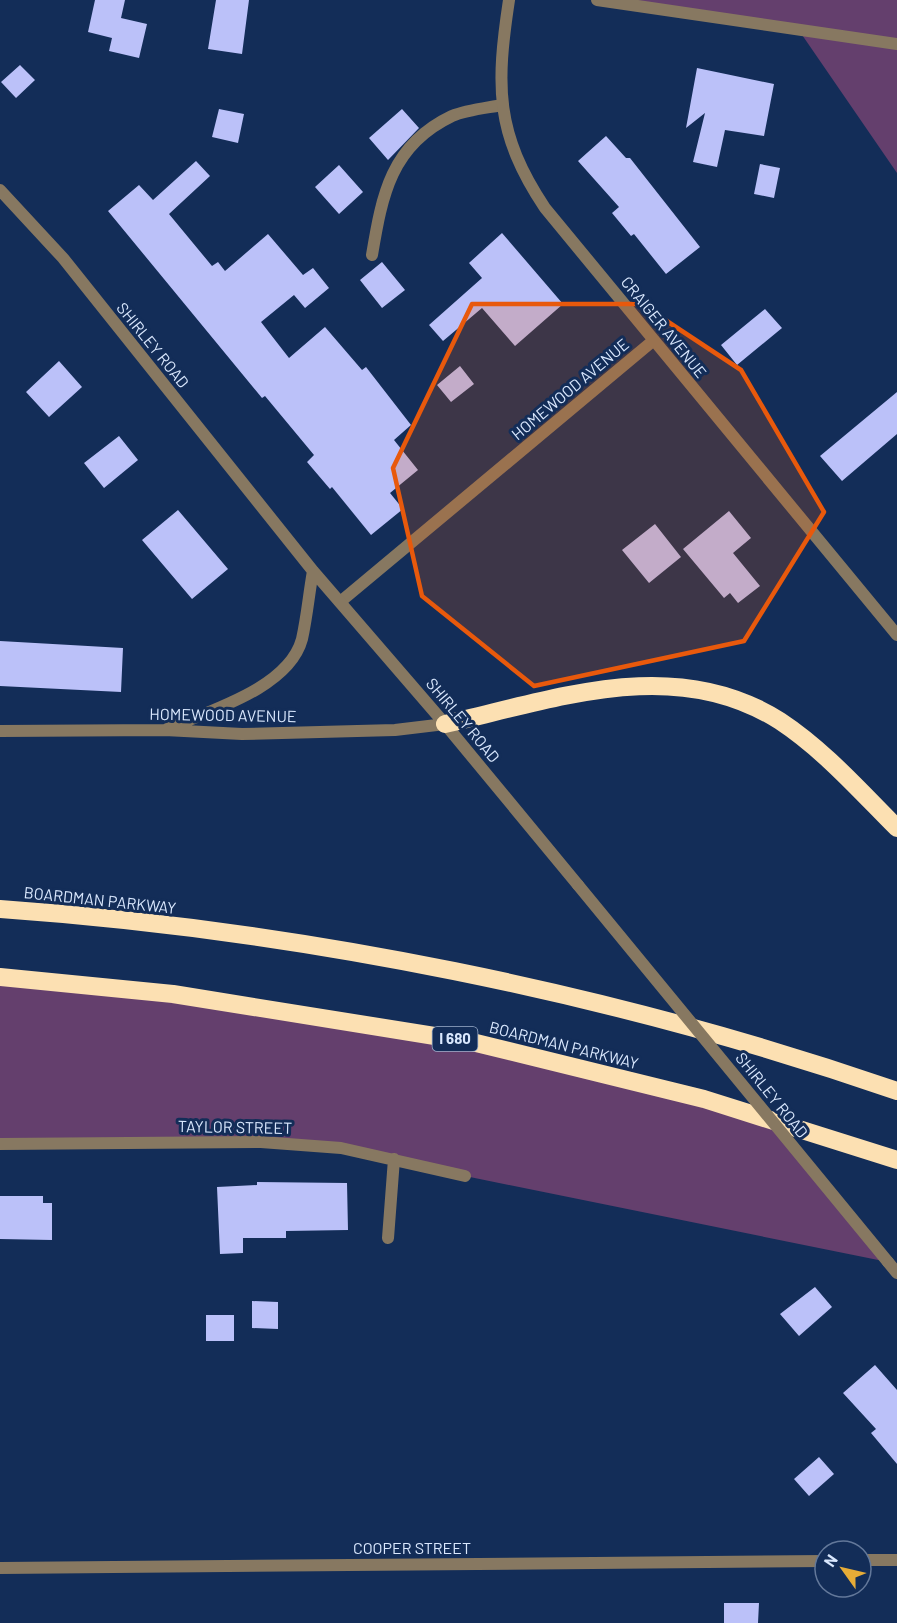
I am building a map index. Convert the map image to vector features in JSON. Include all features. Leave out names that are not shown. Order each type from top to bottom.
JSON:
[{"type":"highway","points":[[446,724],[601,689],[663,684],[700,689],[741,702],[779,720],[826,757],[897,828]]},
{"type":"highway","name":"BOARDMAN PARKWAY","points":[[0,909],[260,937],[479,976],[723,1036],[897,1091]]},
{"type":"highway","name":"BOARDMAN PARKWAY","points":[[0,977],[173,994],[471,1042],[704,1099],[897,1160]]},
{"type":"street","name":"CRAIGER AVENUE","points":[[509,0],[502,58],[502,105],[511,147],[527,181],[545,208],[897,636]]},
{"type":"street","points":[[597,0],[897,44]]},
{"type":"street","points":[[372,255],[380,208],[390,174],[401,156],[428,132],[453,116],[502,105]]},
{"type":"street","name":"SHIRLEY ROAD","points":[[0,190],[63,258],[313,571],[446,724],[897,1273]]},
{"type":"street","name":"HOMEWOOD AVENUE","points":[[340,602],[654,340]]},
{"type":"street","points":[[165,730],[256,690],[279,674],[301,641],[313,571]]},
{"type":"street","name":"HOMEWOOD AVENUE","points":[[0,731],[165,730],[242,734],[395,730],[446,724]]},
{"type":"street","name":"TAYLOR STREET","points":[[0,1144],[261,1142],[342,1148],[465,1176]]},
{"type":"street","points":[[388,1238],[394,1159]]},
{"type":"street","points":[[873,1560],[897,1560]]},
{"type":"street","name":"COOPER STREET","points":[[0,1568],[813,1561]]},
{"type":"highlighted area","points":[[472,304],[641,304],[741,370],[824,512],[744,641],[534,686],[422,596],[393,468]]},
{"type":"shaded area","points":[[597,0],[897,0],[897,173],[798,29]]},
{"type":"shaded area","points":[[0,977],[374,1025],[767,1119],[888,1262],[465,1176],[341,1148],[0,1144]]},
{"type":"building","points":[[95,0],[125,0],[121,18],[147,24],[139,58],[109,51],[112,38],[88,32]]},
{"type":"building","points":[[216,0],[249,0],[242,54],[208,49]]},
{"type":"building","points":[[20,65],[35,80],[16,98],[1,82]]},
{"type":"building","points":[[697,68],[774,84],[764,136],[725,130],[717,167],[693,162],[705,113],[686,128]]},
{"type":"building","points":[[219,109],[244,114],[238,143],[212,137]]},
{"type":"building","points":[[402,109],[419,128],[388,160],[369,138]]},
{"type":"building","points":[[606,136],[626,158],[630,158],[700,247],[666,274],[634,234],[631,236],[612,213],[619,207],[578,161]]},
{"type":"building","points":[[196,161],[210,176],[169,214],[212,266],[218,262],[225,271],[268,234],[303,275],[313,268],[329,288],[305,308],[294,295],[261,322],[289,358],[325,327],[362,370],[366,367],[411,425],[394,440],[418,470],[390,493],[403,509],[371,535],[332,487],[330,489],[307,462],[314,455],[265,396],[262,398],[108,211],[139,185],[153,200]]},
{"type":"building","points":[[760,164],[780,168],[774,198],[754,194]]},
{"type":"building","points":[[339,165],[363,192],[339,214],[315,187]]},
{"type":"building","points":[[502,233],[563,304],[515,346],[482,308],[443,341],[429,325],[482,278],[469,263]]},
{"type":"building","points":[[382,262],[405,290],[382,308],[360,280]]},
{"type":"building","points":[[765,309],[782,328],[737,365],[721,345]]},
{"type":"building","points":[[59,361],[82,387],[49,417],[26,392]]},
{"type":"building","points":[[460,366],[474,384],[451,402],[437,385]]},
{"type":"building","points":[[897,392],[897,434],[842,481],[820,456]]},
{"type":"building","points":[[119,436],[138,460],[104,488],[84,463]]},
{"type":"building","points":[[178,510],[228,569],[192,599],[142,540]]},
{"type":"building","points":[[729,511],[751,538],[733,553],[760,586],[738,603],[730,593],[724,598],[683,549]]},
{"type":"building","points":[[655,524],[681,557],[649,583],[622,550]]},
{"type":"building","points":[[0,641],[123,648],[121,692],[0,686]]},
{"type":"building","points":[[257,1182],[347,1183],[348,1230],[286,1231],[286,1238],[243,1238],[243,1253],[220,1254],[217,1187],[257,1185]]},
{"type":"building","points":[[0,1196],[43,1196],[43,1203],[52,1203],[52,1240],[0,1239]]},
{"type":"building","points":[[815,1287],[832,1307],[799,1336],[780,1314]]},
{"type":"building","points":[[252,1301],[278,1302],[278,1329],[252,1328]]},
{"type":"building","points":[[206,1315],[234,1315],[234,1341],[206,1341]]},
{"type":"building","points":[[875,1365],[897,1390],[897,1464],[871,1433],[876,1429],[843,1393]]},
{"type":"building","points":[[819,1457],[834,1474],[809,1496],[794,1479]]},
{"type":"building","points":[[724,1603],[759,1603],[758,1623],[724,1623]]}]
